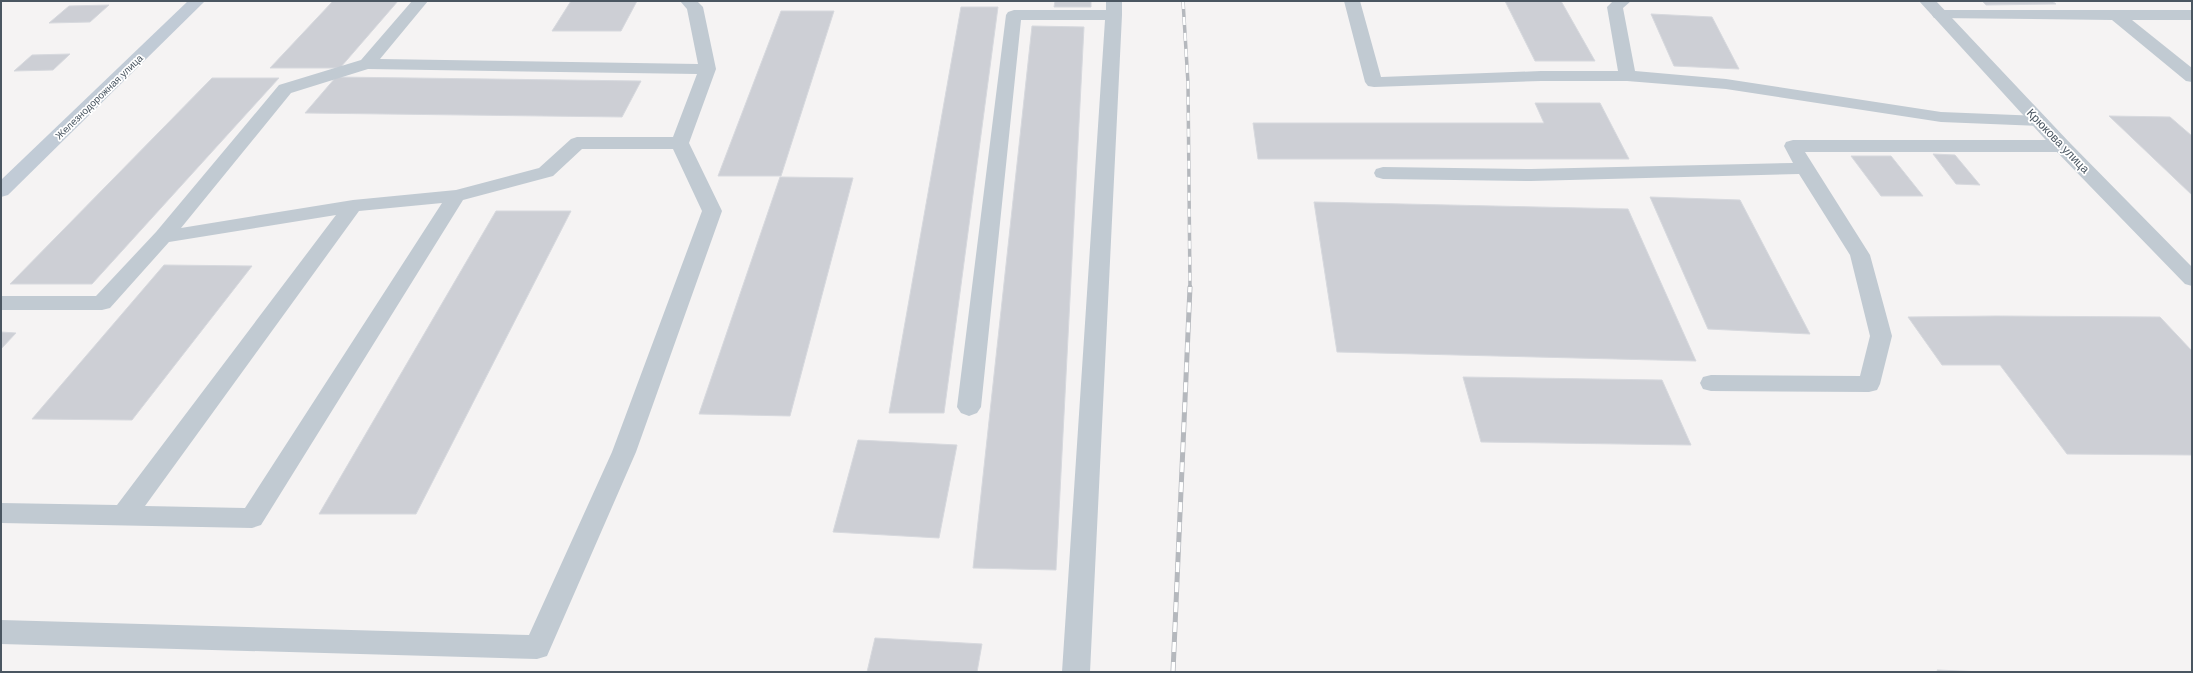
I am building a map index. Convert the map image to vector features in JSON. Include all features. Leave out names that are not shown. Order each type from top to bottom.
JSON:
[{"type":"main road","name":"Железнодорожная улица","points":[[1,192],[197,1]]},
{"type":"street","points":[[367,64],[420,1]]},
{"type":"street","points":[[1,632],[537,647],[624,452],[712,211],[680,143],[707,69],[695,7],[688,1]]},
{"type":"street","points":[[1352,1],[1374,82],[1542,76],[1627,76],[1726,84],[1941,117],[2039,120]]},
{"type":"street","points":[[1623,1],[1615,7],[1627,76]]},
{"type":"street","name":"Крюкова улица","points":[[1927,1],[2062,146],[2192,279]]},
{"type":"street","points":[[969,406],[1014,15],[1114,8],[1076,672]]},
{"type":"street","points":[[1940,15],[2192,15]]},
{"type":"street","points":[[2116,15],[2192,77]]},
{"type":"street","points":[[1,303],[102,303],[162,237],[285,89],[367,64],[707,69]]},
{"type":"street","points":[[162,237],[353,206],[456,196],[546,172],[577,143],[680,143]]},
{"type":"street","points":[[1711,383],[1869,384],[1881,336],[1860,254],[1805,168],[1793,146],[2062,146]]},
{"type":"street","points":[[1383,174],[1531,176],[1805,168]]},
{"type":"street","points":[[1,513],[252,518],[456,196]]},
{"type":"street","points":[[123,516],[353,206]]},
{"type":"building","points":[[333,1],[398,1],[340,68],[270,68]]},
{"type":"building","points":[[571,1],[637,1],[621,31],[552,31]]},
{"type":"building","points":[[1055,1],[1091,1],[1091,7],[1054,7]]},
{"type":"building","points":[[1505,1],[1561,1],[1595,61],[1535,61]]},
{"type":"building","points":[[1982,1],[2052,1],[2056,4],[1986,5]]},
{"type":"building","points":[[109,5],[90,22],[49,23],[69,6]]},
{"type":"building","points":[[961,7],[998,7],[944,413],[889,413]]},
{"type":"building","points":[[781,11],[834,11],[781,176],[718,176]]},
{"type":"building","points":[[1651,14],[1712,17],[1739,69],[1674,66]]},
{"type":"building","points":[[1032,26],[1084,27],[1056,570],[973,568]]},
{"type":"building","points":[[70,54],[53,70],[14,71],[32,55]]},
{"type":"building","points":[[336,77],[641,81],[622,117],[305,113]]},
{"type":"building","points":[[212,78],[279,78],[92,284],[10,284]]},
{"type":"building","points":[[1535,103],[1600,103],[1629,159],[1258,159],[1253,123],[1544,123]]},
{"type":"building","points":[[2109,116],[2170,117],[2192,136],[2192,195]]},
{"type":"building","points":[[1933,154],[1955,155],[1980,185],[1956,184]]},
{"type":"building","points":[[1851,156],[1891,156],[1923,196],[1881,196]]},
{"type":"building","points":[[780,177],[853,178],[790,416],[699,414]]},
{"type":"building","points":[[1650,197],[1740,200],[1810,334],[1708,329]]},
{"type":"building","points":[[1314,202],[1628,209],[1696,361],[1337,352]]},
{"type":"building","points":[[496,211],[571,211],[416,514],[319,514]]},
{"type":"building","points":[[164,265],[252,266],[132,420],[32,419]]},
{"type":"building","points":[[1908,317],[2160,317],[2192,351],[2192,455],[2067,454],[2000,365],[1942,365]]},
{"type":"building","points":[[1,332],[16,333],[1,349]]},
{"type":"building","points":[[1463,377],[1662,380],[1691,445],[1481,442]]},
{"type":"building","points":[[858,440],[957,445],[939,538],[833,532]]},
{"type":"building","points":[[875,638],[982,644],[977,672],[867,672]]},
{"type":"building","points":[[1937,670],[1983,672],[1938,672]]},
{"type":"railway","points":[[1183,1],[1188,83],[1190,287]]},
{"type":"railway","points":[[1173,672],[1190,287]]}]
